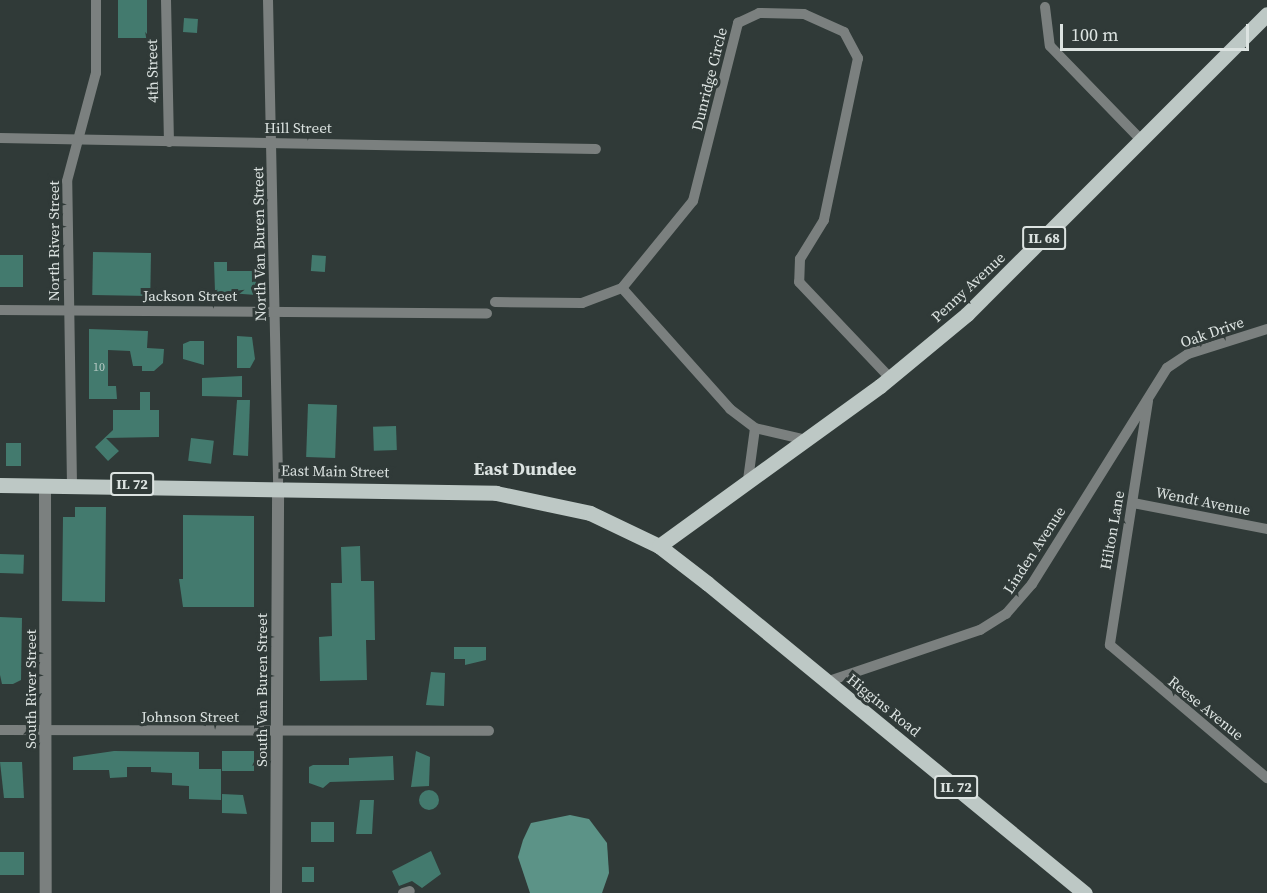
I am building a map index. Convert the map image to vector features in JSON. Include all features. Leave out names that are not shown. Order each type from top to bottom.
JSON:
[{"type":"main road","name":"Penny Avenue","points":[[659,546],[802,439],[890,378],[979,303],[1264,20]]},
{"type":"main road","name":"East Main Street","points":[[0,485],[278,488],[510,494],[590,513],[659,546]]},
{"type":"main road","name":"Higgins Road","points":[[659,546],[1085,893]]},
{"type":"street","name":"North River Street","points":[[72,485],[67,195],[75,141],[96,73],[96,0]]},
{"type":"street","name":"4th Street","points":[[166,0],[169,142]]},
{"type":"street","name":"North Van Buren Street","points":[[268,0],[278,488]]},
{"type":"street","points":[[1046,7],[1050,46],[1141,140]]},
{"type":"street","name":"Dunridge Circle","points":[[622,288],[693,201],[738,23],[764,12],[810,15],[844,32],[858,58],[824,220],[800,259],[799,282],[890,378]]},
{"type":"street","name":"Hill Street","points":[[0,138],[596,149]]},
{"type":"street","points":[[495,302],[582,303],[622,288],[711,390],[755,428],[802,439]]},
{"type":"street","name":"Jackson Street","points":[[0,310],[488,313]]},
{"type":"street","name":"Oak Drive","points":[[1149,397],[1167,368],[1180,358],[1267,328]]},
{"type":"street","name":"Hilton Lane","points":[[1125,662],[1112,650],[1110,637],[1149,397]]},
{"type":"street","name":"Linden Avenue","points":[[826,682],[980,630],[1010,611],[1032,584],[1149,397]]},
{"type":"street","points":[[748,480],[755,428]]},
{"type":"street","name":"South River Street","points":[[45,485],[46,893]]},
{"type":"street","name":"South Van Buren Street","points":[[276,893],[278,488]]},
{"type":"street","name":"Wendt Avenue","points":[[1132,503],[1267,529]]},
{"type":"street","name":"Reese Avenue","points":[[1125,662],[1267,778]]},
{"type":"street","name":"Johnson Street","points":[[0,730],[489,731]]},
{"type":"shaded area","points":[[570,815],[589,819],[607,843],[609,873],[602,893],[530,893],[518,857],[531,823]]},
{"type":"building","points":[[118,0],[147,0],[147,38],[118,38]]},
{"type":"building","points":[[184,18],[198,19],[197,33],[183,32]]},
{"type":"building","points":[[93,252],[151,253],[150,296],[92,295]]},
{"type":"building","points":[[0,255],[23,255],[23,287],[0,287]]},
{"type":"building","points":[[312,255],[326,256],[325,272],[311,271]]},
{"type":"building","points":[[214,262],[227,262],[227,271],[256,271],[256,295],[215,292]]},
{"type":"building","points":[[89,329],[148,331],[147,348],[164,349],[163,363],[154,371],[142,371],[142,366],[133,366],[130,351],[108,350],[108,386],[116,386],[117,399],[89,399]]},
{"type":"building","points":[[237,336],[252,337],[255,359],[250,368],[237,368]]},
{"type":"building","points":[[190,341],[204,341],[204,365],[183,359],[183,344]]},
{"type":"building","points":[[242,376],[242,397],[202,396],[202,378]]},
{"type":"building","points":[[140,392],[150,392],[150,410],[159,410],[159,437],[106,438],[119,451],[108,461],[95,447],[113,430],[113,410],[140,410]]},
{"type":"building","points":[[237,400],[250,400],[248,456],[233,455]]},
{"type":"building","points":[[308,404],[337,405],[335,458],[306,457]]},
{"type":"building","points":[[396,426],[397,450],[374,451],[373,427]]},
{"type":"building","points":[[191,438],[214,441],[211,464],[188,461]]},
{"type":"building","points":[[6,443],[21,443],[21,466],[6,466]]},
{"type":"building","points":[[75,507],[106,507],[105,602],[62,601],[63,517],[75,517]]},
{"type":"building","points":[[183,515],[254,516],[254,607],[183,607],[179,579],[183,579]]},
{"type":"building","points":[[360,546],[361,581],[374,581],[375,640],[366,640],[367,680],[320,681],[319,637],[332,636],[331,583],[342,583],[341,547]]},
{"type":"building","points":[[0,554],[24,555],[23,574],[0,573]]},
{"type":"building","points":[[0,617],[22,618],[21,680],[13,684],[2,684],[0,675]]},
{"type":"building","points":[[454,647],[486,647],[486,660],[465,665],[465,659],[454,659]]},
{"type":"building","points":[[431,672],[445,673],[444,706],[426,705]]},
{"type":"building","points":[[114,751],[199,752],[199,769],[221,769],[221,800],[189,799],[189,786],[172,785],[172,773],[151,772],[151,767],[127,767],[127,777],[110,778],[109,770],[73,770],[73,757]]},
{"type":"building","points":[[222,751],[254,751],[254,771],[222,771]]},
{"type":"building","points":[[416,751],[430,757],[429,786],[411,787]]},
{"type":"building","points":[[393,756],[394,780],[330,782],[323,788],[309,783],[309,767],[313,765],[349,765],[349,758]]},
{"type":"building","points":[[0,762],[22,762],[24,798],[4,798]]},
{"type":"building","points":[[429,790],[436,793],[439,800],[436,807],[429,810],[422,807],[419,800],[422,793]]},
{"type":"building","points":[[222,794],[243,795],[247,814],[222,813]]},
{"type":"building","points":[[360,800],[374,800],[372,834],[356,834]]},
{"type":"building","points":[[311,822],[334,822],[334,842],[311,842]]},
{"type":"building","points":[[431,851],[441,874],[422,888],[412,881],[399,886],[392,871]]},
{"type":"building","points":[[0,852],[24,852],[24,875],[0,875]]},
{"type":"building","points":[[302,867],[314,867],[314,882],[302,882]]},
{"type":"district","name":"East Dundee","points":[[525,469]]}]
